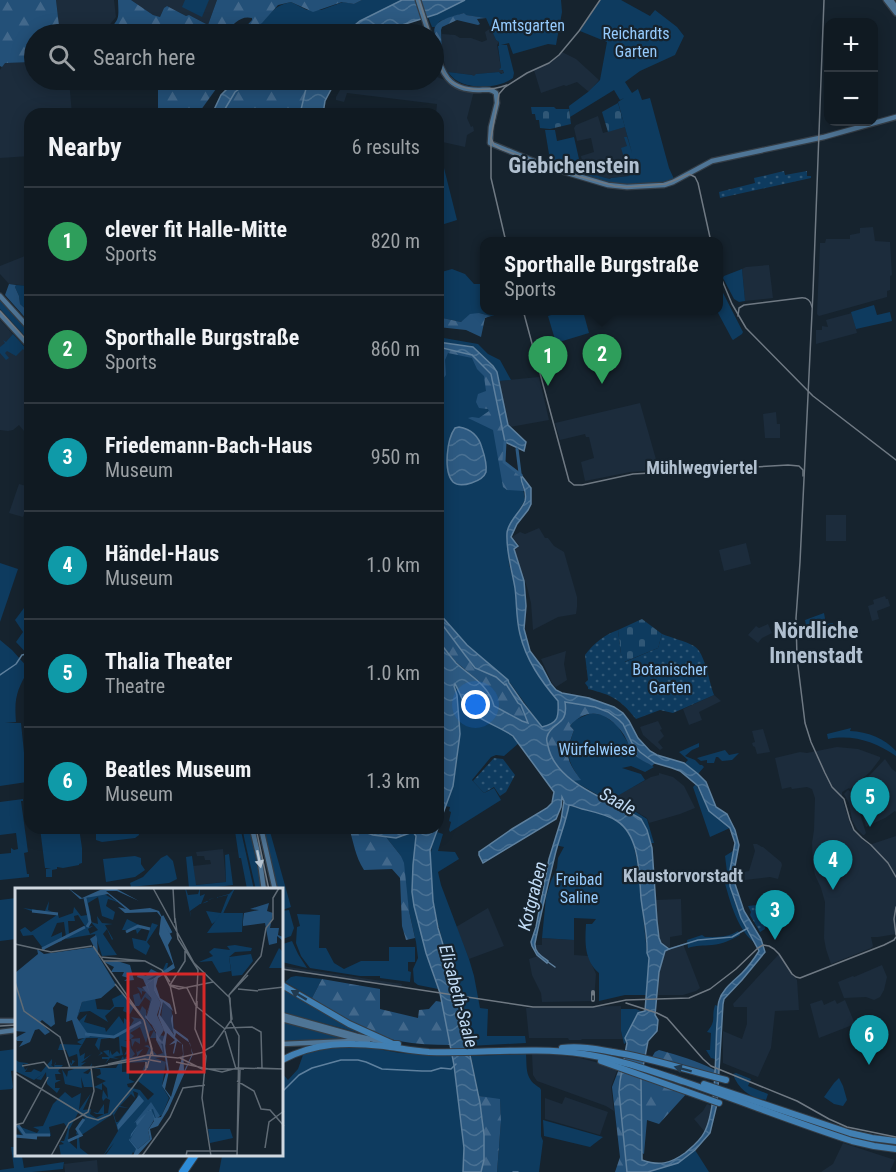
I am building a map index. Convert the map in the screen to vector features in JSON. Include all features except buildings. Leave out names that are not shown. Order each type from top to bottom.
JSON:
[{"type":"highway","points":[[183,1172],[193,1157]]},
{"type":"highway","points":[[188,1172],[199,1157]]},
{"type":"main road","points":[[418,0],[426,24]]},
{"type":"main road","points":[[886,0],[896,13]]},
{"type":"main road","points":[[891,0],[896,7]]},
{"type":"main road","points":[[444,75],[453,84],[465,89],[490,89],[495,92],[497,103],[490,143],[570,174],[608,186],[627,188],[666,185],[712,161],[896,117]]},
{"type":"main road","points":[[0,296],[24,322]]},
{"type":"main road","points":[[0,314],[24,340]]},
{"type":"main road","points":[[253,834],[264,888]]},
{"type":"main road","points":[[262,834],[275,888]]},
{"type":"main road","points":[[284,986],[360,1030],[393,1044]]},
{"type":"main road","points":[[284,1018],[357,1036],[427,1050]]},
{"type":"main road","points":[[284,1018],[385,1046]]},
{"type":"main road","points":[[0,1032],[15,1030]]},
{"type":"main road","points":[[284,1044],[365,1041]]},
{"type":"main road","points":[[284,1059],[306,1049],[346,1044],[427,1050],[537,1049],[615,1058],[655,1070],[719,1102]]},
{"type":"main road","points":[[537,1049],[555,1047],[584,1050],[655,1070],[850,1133],[896,1141]]},
{"type":"main road","points":[[655,1070],[710,1076],[724,1080]]},
{"type":"main road","points":[[705,1087],[852,1141],[896,1149]]},
{"type":"shaded area","points":[[56,0],[114,0],[116,17],[110,24],[59,24]]},
{"type":"shaded area","points":[[131,0],[217,0],[208,24],[167,6],[160,17],[153,15]]},
{"type":"shaded area","points":[[491,28],[499,42],[497,45],[501,68],[499,69],[504,71],[503,74],[499,72],[477,74],[474,77],[446,72],[444,34],[482,42],[487,40],[485,32]]},
{"type":"shaded area","points":[[562,52],[576,59],[599,80],[589,92],[577,82],[541,93],[534,70],[549,63]]},
{"type":"shaded area","points":[[24,62],[24,90],[70,90],[71,108],[24,108],[24,156],[0,158],[0,70],[4,63]]},
{"type":"shaded area","points":[[444,80],[474,91],[467,118],[474,131],[467,135],[465,147],[444,142],[444,108],[437,108],[437,104],[347,93],[344,102],[336,100],[340,90],[444,90]]},
{"type":"shaded area","points":[[598,116],[603,133],[625,127],[635,165],[629,176],[610,179],[584,173],[581,156],[594,152],[591,138],[577,141],[574,128]]},
{"type":"shaded area","points":[[873,227],[875,241],[890,242],[892,275],[887,297],[819,316],[817,314],[820,243],[825,243],[826,239],[850,239],[850,235],[860,233],[860,228]]},
{"type":"shaded area","points":[[24,256],[24,285],[9,284],[0,274],[0,266]]},
{"type":"shaded area","points":[[769,265],[773,298],[745,301],[742,269]]},
{"type":"shaded area","points":[[852,313],[857,333],[816,344],[816,330],[822,330],[822,326],[828,327],[826,320]]},
{"type":"shaded area","points":[[0,320],[24,346],[24,431],[19,425],[13,430],[0,430]]},
{"type":"shaded area","points":[[539,377],[549,420],[510,427],[499,381]]},
{"type":"shaded area","points":[[640,403],[659,470],[630,472],[585,481],[581,462],[594,458],[589,437],[585,434],[560,440],[555,423]]},
{"type":"shaded area","points":[[776,412],[777,424],[780,424],[780,438],[765,438],[763,414]]},
{"type":"shaded area","points":[[19,484],[24,485],[23,517],[9,513]]},
{"type":"shaded area","points":[[826,515],[846,515],[846,541],[826,541]]},
{"type":"shaded area","points":[[539,528],[545,538],[564,552],[577,597],[577,607],[576,614],[558,617],[533,630],[531,603],[514,548],[519,545],[512,537],[520,532],[525,534]]},
{"type":"shaded area","points":[[746,543],[751,564],[724,571],[719,550]]},
{"type":"shaded area","points":[[885,596],[890,606],[877,611],[879,619],[872,621],[868,606],[874,604],[873,600]]},
{"type":"shaded area","points":[[768,624],[772,633],[758,643],[748,635],[756,626],[759,628]]},
{"type":"shaded area","points":[[566,651],[564,664],[567,680],[556,687],[541,659]]},
{"type":"shaded area","points":[[714,695],[721,701],[699,712],[702,720],[689,725],[683,709]]},
{"type":"shaded area","points":[[658,721],[664,736],[658,742],[663,748],[660,750],[643,735],[640,727]]},
{"type":"shaded area","points":[[763,729],[770,752],[757,754],[752,743],[755,742],[752,731]]},
{"type":"shaded area","points":[[837,747],[858,749],[880,757],[870,772],[850,789],[842,792],[842,797],[851,827],[869,845],[896,836],[896,934],[871,937],[873,946],[871,948],[831,964],[824,938],[825,902],[813,864],[815,798],[812,789],[807,787],[782,789],[775,758]]},
{"type":"shaded area","points":[[885,759],[896,772],[896,812],[866,827],[854,789]]},
{"type":"shaded area","points":[[659,773],[673,777],[684,786],[695,808],[649,823],[647,818],[613,798],[659,775]]},
{"type":"shaded area","points":[[848,790],[853,793],[860,807],[866,833],[864,835],[852,820],[849,803],[844,794]]},
{"type":"shaded area","points":[[753,844],[763,847],[781,862],[778,879],[770,877],[745,880],[744,872],[749,871],[755,851]]},
{"type":"shaded area","points":[[223,849],[226,882],[195,885],[193,866],[211,864],[210,860],[205,860],[204,856],[197,856],[196,852]]},
{"type":"shaded area","points":[[681,899],[682,935],[670,937],[670,948],[683,944],[700,988],[683,995],[658,995],[659,973],[665,951],[668,949],[659,938],[656,900]]},
{"type":"shaded area","points":[[488,908],[504,946],[469,959],[456,927]]},
{"type":"shaded area","points":[[542,938],[574,940],[574,955],[588,956],[596,974],[594,1001],[542,1002],[529,959],[538,956],[533,945],[542,945]]},
{"type":"shaded area","points":[[779,954],[797,980],[799,1010],[775,1011],[771,1048],[758,1077],[723,1063],[723,1031],[742,1039],[747,1024],[747,1007],[734,1007],[733,1004]]},
{"type":"shaded area","points":[[882,965],[887,977],[880,997],[874,1000],[866,997],[844,998],[838,982]]},
{"type":"shaded area","points":[[284,966],[402,984],[401,987],[284,970]]},
{"type":"shaded area","points":[[822,1000],[824,1005],[835,1000],[837,1004],[845,1000],[855,1024],[819,1038],[810,1004]]},
{"type":"shaded area","points":[[621,1006],[623,1039],[529,1038],[526,1008]]},
{"type":"shaded area","points":[[532,1054],[580,1058],[618,1068],[611,1087],[614,1111],[537,1081],[533,1075]]},
{"type":"shaded area","points":[[565,1097],[608,1112],[600,1135],[545,1119],[545,1098],[562,1104]]},
{"type":"shaded area","points":[[707,1104],[712,1106],[705,1132],[694,1119]]},
{"type":"shaded area","points":[[843,1143],[895,1160],[891,1172],[821,1172],[833,1164]]},
{"type":"shaded area","points":[[97,1160],[98,1172],[65,1172],[64,1164]]},
{"type":"green space","points":[[0,0],[56,0],[59,24],[24,24],[24,62],[5,63],[2,67],[0,66]]},
{"type":"green space","points":[[118,0],[131,0],[153,15],[160,17],[167,6],[206,24],[114,24],[118,12]]},
{"type":"green space","points":[[185,0],[209,0],[202,17],[182,7]]},
{"type":"green space","points":[[217,0],[362,0],[354,4],[342,2],[313,12],[291,2],[278,5],[261,24],[248,24],[252,18],[248,17],[234,24],[208,24]]},
{"type":"green space","points":[[362,0],[402,0],[356,24],[260,24],[278,6],[291,2],[307,10],[321,10],[343,2],[354,4]]},
{"type":"green space","name":"Amtsgarten","points":[[465,0],[561,0],[562,12],[556,45],[548,44],[513,54],[509,43],[501,45],[507,45],[514,73],[513,78],[497,85],[479,87],[461,83],[448,72],[474,76],[504,73],[499,69],[501,68],[499,42],[486,18],[464,13],[440,21],[438,24],[431,24],[428,17]]},
{"type":"green space","name":"Reichardts Garten","points":[[600,0],[621,0],[650,16],[655,10],[677,27],[684,36],[675,55],[640,71],[625,82],[632,93],[638,89],[642,100],[650,98],[669,168],[675,181],[666,184],[618,186],[582,176],[583,172],[610,179],[629,176],[635,165],[634,162],[626,164],[621,148],[627,146],[624,137],[627,137],[632,153],[618,102],[624,98],[620,100],[614,90],[570,117],[569,106],[600,80],[607,42],[580,31]]},
{"type":"green space","points":[[464,13],[486,18],[477,19],[480,24],[478,25],[457,20],[444,26],[444,24],[437,24],[444,19]]},
{"type":"green space","points":[[158,90],[215,90],[202,108],[158,108]]},
{"type":"green space","points":[[238,90],[306,90],[301,108],[226,108]]},
{"type":"green space","points":[[618,103],[625,127],[608,132],[602,112]]},
{"type":"green space","points":[[531,107],[569,109],[571,124],[550,129],[540,128],[539,120],[536,120],[535,114],[532,114]]},
{"type":"green space","points":[[545,130],[555,130],[557,141],[574,137],[581,168],[579,175],[546,165],[549,154]]},
{"type":"green space","points":[[444,168],[457,220],[444,224]]},
{"type":"green space","points":[[784,171],[785,175],[807,171],[807,176],[811,178],[720,198],[719,192],[755,183],[754,178]]},
{"type":"green space","points":[[452,269],[465,274],[474,284],[480,284],[480,313],[461,322],[444,318],[444,271]]},
{"type":"green space","points":[[742,269],[745,301],[739,302],[734,299],[723,278]]},
{"type":"green space","points":[[9,284],[16,285],[20,304],[24,308],[24,316],[5,295]]},
{"type":"green space","points":[[16,285],[24,286],[24,308],[20,304]]},
{"type":"green space","points":[[723,293],[743,332],[733,340],[719,315],[723,315]]},
{"type":"green space","points":[[0,297],[24,323],[24,335],[0,309]]},
{"type":"green space","points":[[874,305],[877,315],[890,312],[892,321],[856,329],[851,312]]},
{"type":"green space","points":[[479,313],[491,316],[485,318],[481,337],[466,330],[444,328],[444,318],[461,322],[470,314]]},
{"type":"green space","points":[[584,315],[589,333],[556,343],[548,316]]},
{"type":"green space","points":[[13,334],[24,346],[24,350],[16,356],[7,351],[5,353],[9,358],[6,360],[0,353],[0,347],[5,343],[3,340],[6,342]]},
{"type":"green space","points":[[444,338],[478,344],[488,354],[500,360],[511,380],[499,381],[493,365],[473,346],[444,343]]},
{"type":"green space","points":[[444,348],[472,355],[491,374],[505,442],[504,462],[521,475],[525,500],[507,530],[509,564],[515,587],[519,632],[547,687],[558,701],[556,719],[551,724],[542,727],[508,680],[467,645],[444,619]]},
{"type":"green space","points":[[444,348],[472,355],[491,374],[505,442],[504,462],[521,475],[524,491],[507,490],[503,487],[493,430],[468,418],[479,418],[489,411],[479,408],[476,402],[478,394],[486,391],[484,376],[477,369],[472,358],[448,353],[445,360],[446,375],[444,378]]},
{"type":"green space","points":[[0,563],[18,569],[0,622]]},
{"type":"green space","points":[[24,608],[24,651],[16,642],[23,632],[15,620]]},
{"type":"green space","points":[[824,613],[826,624],[833,623],[835,630],[808,636],[805,620]]},
{"type":"green space","points":[[642,619],[662,634],[658,648],[624,662],[618,630]]},
{"type":"green space","points":[[444,627],[475,668],[496,677],[508,686],[521,705],[529,723],[493,706],[493,702],[479,681],[456,662],[444,647]]},
{"type":"green space","name":"Botanischer Garten","points":[[618,630],[621,654],[625,662],[658,648],[662,634],[694,646],[704,661],[714,695],[673,713],[660,710],[636,719],[615,699],[588,689],[585,683],[588,680],[585,655],[600,640]]},
{"type":"green space","points":[[0,640],[24,663],[24,679],[17,694],[16,722],[5,723],[21,723],[24,782],[0,786]]},
{"type":"green space","points":[[454,684],[470,711],[501,728],[519,743],[504,756],[491,757],[472,780],[484,793],[494,788],[501,800],[450,832],[451,812],[450,807],[445,806],[457,761],[459,730]]},
{"type":"green space","points":[[565,702],[594,707],[619,720],[636,748],[655,763],[652,766],[636,756],[624,735],[606,717],[599,714],[584,715],[570,726],[574,730],[568,751],[569,761],[581,780],[573,781],[553,760],[547,746],[549,733],[565,714]]},
{"type":"green space","name":"Würfelwiese","points":[[591,713],[603,715],[617,725],[636,756],[654,767],[645,772],[631,766],[622,768],[641,774],[645,780],[614,798],[647,819],[654,843],[651,843],[641,819],[573,781],[580,779],[569,756],[574,730],[570,726],[575,720]]},
{"type":"green space","points":[[851,728],[850,731],[869,734],[881,739],[896,751],[896,756],[864,740],[828,739],[827,734]]},
{"type":"green space","points":[[699,743],[699,747],[685,756],[704,767],[698,774],[685,763],[688,760],[679,752]]},
{"type":"green space","points":[[725,750],[729,755],[739,753],[732,760],[722,761],[716,757],[714,763],[707,763],[707,760],[701,761],[697,758]]},
{"type":"green space","points":[[494,758],[503,759],[515,775],[506,792],[500,796],[494,787],[484,793],[473,781]]},
{"type":"green space","points":[[696,784],[709,811],[730,828],[710,837],[693,787]]},
{"type":"green space","points":[[23,799],[21,801],[24,834],[28,852],[24,853],[29,877],[0,880],[0,854],[11,853],[11,848],[18,849],[16,833],[0,835],[0,802]]},
{"type":"green space","name":"Freibad Saline","points":[[569,805],[602,813],[617,821],[626,829],[633,842],[649,958],[646,995],[625,995],[599,1001],[599,973],[590,962],[586,944],[586,924],[592,924],[596,919],[574,918],[574,940],[542,938],[546,897],[557,868],[558,858],[564,847],[555,845]]},
{"type":"green space","points":[[41,834],[80,834],[82,863],[63,868],[57,867],[52,870],[52,877],[46,877],[46,869],[51,868],[45,868]]},
{"type":"green space","points":[[96,834],[139,835],[135,838],[102,842],[96,840]]},
{"type":"green space","points":[[235,834],[242,834],[254,888],[247,888],[241,858],[239,858]]},
{"type":"green space","points":[[244,834],[250,834],[262,888],[256,888]]},
{"type":"green space","points":[[264,834],[271,834],[291,907],[284,909],[284,888],[277,888]]},
{"type":"green space","points":[[351,834],[386,837],[401,856],[415,938],[406,940],[402,926],[400,878],[392,869],[364,870]]},
{"type":"green space","points":[[407,834],[416,836],[412,892],[414,906],[438,989],[414,982],[413,969],[418,958],[401,856],[386,837],[402,837]]},
{"type":"green space","points":[[436,834],[443,834],[438,851],[455,852],[459,859],[438,872],[469,959],[480,1008],[488,1009],[487,1036],[525,1036],[526,1043],[469,1046],[460,1001],[435,909],[431,875],[433,844]]},
{"type":"green space","points":[[733,851],[730,869],[732,892],[741,917],[755,943],[742,929],[730,901],[722,873],[727,872],[725,856]]},
{"type":"green space","points":[[229,854],[233,885],[189,888],[186,857],[192,856],[196,885],[226,882],[225,855]]},
{"type":"green space","points":[[167,855],[173,861],[177,879],[169,883],[131,887],[130,883],[143,877],[161,858]]},
{"type":"green space","points":[[135,856],[141,858],[141,864],[145,870],[135,877],[106,882],[103,859]]},
{"type":"green space","points":[[15,898],[15,939],[0,941],[0,900]]},
{"type":"green space","points":[[765,903],[765,929],[760,932],[750,915],[748,906]]},
{"type":"green space","points":[[289,910],[294,928],[291,936],[284,939],[284,911]]},
{"type":"green space","points":[[297,914],[320,915],[319,948],[326,948],[334,963],[344,969],[361,961],[389,961],[389,947],[415,947],[415,962],[408,962],[408,971],[411,972],[410,982],[310,968],[301,956],[296,943],[297,927],[300,926]]},
{"type":"green space","points":[[738,931],[740,935],[723,943],[688,948],[687,940],[702,935],[705,937],[726,936]]},
{"type":"green space","points":[[292,941],[307,968],[284,962],[284,944]]},
{"type":"green space","points":[[296,976],[322,979],[312,998],[285,982]]},
{"type":"green space","points":[[322,979],[380,989],[380,1009],[418,1018],[419,1010],[429,1009],[436,1001],[442,1002],[451,1045],[399,1041],[354,1024],[312,998]]},
{"type":"green space","points":[[284,988],[367,1035],[284,1013]]},
{"type":"green space","points":[[715,1005],[718,1006],[715,1059],[711,1058],[706,1050],[710,1050],[711,1033],[707,1032],[713,1022]]},
{"type":"green space","points":[[621,1009],[636,1009],[643,1012],[638,1013],[624,1044],[621,1031]]},
{"type":"green space","points":[[284,1023],[345,1039],[284,1043]]},
{"type":"green space","points":[[361,1046],[400,1053],[453,1056],[464,1148],[463,1172],[219,1172],[222,1157],[284,1157],[284,1075],[288,1080],[298,1069],[303,1055],[307,1051],[320,1047]]},
{"type":"green space","points":[[15,1049],[15,1070],[11,1071],[12,1089],[0,1090],[0,1051]]},
{"type":"green space","points":[[659,1050],[687,1058],[715,1070],[715,1075],[652,1057]]},
{"type":"green space","points":[[526,1054],[529,1078],[541,1090],[541,1136],[543,1141],[539,1172],[497,1172],[501,1121],[500,1100],[479,1096],[471,1056]]},
{"type":"green space","points":[[619,1069],[622,1070],[619,1092],[627,1172],[615,1172],[620,1157],[612,1087]]},
{"type":"green space","points":[[733,1074],[751,1079],[748,1086],[768,1094],[766,1100],[745,1092],[735,1079]]},
{"type":"green space","points":[[641,1077],[688,1092],[659,1124],[647,1120],[644,1154],[642,1153]]},
{"type":"green space","points":[[839,1078],[847,1100],[843,1106],[834,1104],[824,1097]]},
{"type":"green space","points":[[479,1096],[500,1099],[501,1121],[497,1172],[481,1172],[484,1144]]},
{"type":"green space","points":[[543,1120],[603,1137],[590,1147],[544,1136]]},
{"type":"green space","points":[[11,1147],[15,1147],[15,1157],[22,1157],[24,1168],[64,1162],[63,1169],[0,1172],[0,1170],[14,1168]]},
{"type":"green space","points":[[695,1150],[709,1172],[648,1172],[678,1163]]},
{"type":"water","points":[[402,0],[465,0],[437,14],[405,24],[356,24]]},
{"type":"water","points":[[226,90],[238,90],[226,108],[215,108]]},
{"type":"water","points":[[306,90],[331,90],[324,108],[301,108]]},
{"type":"water","points":[[444,343],[473,347],[493,366],[497,372],[508,425],[526,442],[524,451],[505,442],[491,374],[472,355],[444,348]]},
{"type":"water","points":[[459,427],[477,437],[486,463],[486,472],[481,478],[461,485],[453,482],[447,463],[452,433],[455,428]]},
{"type":"water","points":[[521,475],[531,488],[531,504],[511,537],[518,546],[514,549],[524,581],[526,606],[524,629],[530,651],[556,690],[614,707],[623,713],[638,738],[650,751],[684,763],[706,782],[716,807],[727,814],[735,830],[739,845],[734,881],[744,911],[761,939],[765,952],[724,999],[717,1104],[710,1133],[695,1150],[678,1163],[648,1172],[627,1172],[619,1092],[627,1043],[625,1038],[638,1013],[645,1011],[649,958],[639,867],[630,836],[617,821],[569,805],[535,943],[537,951],[548,961],[547,963],[537,955],[531,942],[564,801],[562,797],[556,819],[483,863],[479,852],[547,808],[552,803],[554,792],[513,736],[472,713],[464,703],[455,684],[460,734],[453,786],[444,811],[444,648],[456,663],[484,687],[494,706],[528,723],[521,705],[506,684],[475,668],[444,627],[444,619],[467,645],[508,680],[542,727],[551,724],[558,716],[558,701],[540,678],[523,644],[508,554],[508,529],[525,501],[526,493]],"holes":[[[565,702],[595,707],[608,712],[623,724],[632,743],[640,752],[655,763],[680,771],[698,786],[709,811],[730,828],[735,843],[730,870],[730,886],[741,918],[759,951],[747,968],[725,989],[719,1001],[713,1096],[704,1133],[685,1153],[664,1163],[642,1160],[641,1077],[648,1041],[657,1031],[658,1020],[655,1015],[659,972],[665,951],[669,949],[661,943],[659,938],[652,848],[647,830],[641,819],[573,781],[553,760],[547,742],[549,732],[564,716]]]},
{"type":"water","points":[[370,834],[407,834],[396,838]]},
{"type":"water","points":[[414,834],[436,834],[430,850],[433,901],[438,928],[456,988],[480,1103],[484,1135],[484,1160],[481,1172],[463,1172],[464,1148],[454,1065],[440,993],[426,953],[412,892]]},
{"type":"waterway","points":[[505,442],[504,462],[521,475]]},
{"type":"waterway","points":[[517,449],[520,473]]},
{"type":"waterway","points":[[0,675],[16,664],[24,654]]},
{"type":"waterway","points":[[669,949],[698,940],[732,937],[748,928]]},
{"type":"waterway","name":"Kotgraben","points":[[548,962],[555,967]]},
{"type":"waterway","points":[[284,1090],[299,1075],[312,1068],[341,1060],[358,1060],[382,1069],[422,1071],[451,1069],[456,1064]]},
{"type":"waterway","points":[[513,1172],[518,1172]]},
{"type":"tram line","points":[[419,0],[427,24]]},
{"type":"tram line","points":[[505,237],[491,178],[491,138],[499,94],[505,87],[559,55],[600,0]]},
{"type":"tram line","points":[[824,0],[813,292],[796,618],[797,658],[805,723],[825,773],[832,787],[844,799],[854,830],[888,863],[896,877]]},
{"type":"tram line","points":[[444,73],[455,84],[472,89],[490,89],[507,85]]},
{"type":"tram line","points":[[491,138],[494,145],[501,149],[570,174],[615,186],[666,184],[689,174],[695,177],[698,183],[710,237]]},
{"type":"tram line","points":[[723,283],[746,328],[813,396],[896,460]]},
{"type":"tram line","points":[[738,316],[739,308],[744,305],[800,298],[808,300],[812,307]]},
{"type":"tram line","points":[[0,311],[24,337]]},
{"type":"tram line","points":[[524,315],[569,481],[574,485],[633,474],[788,465],[799,466],[803,470],[803,476]]},
{"type":"tram line","points":[[257,834],[269,888]]},
{"type":"tram line","points":[[896,907],[894,919],[896,935]]},
{"type":"tram line","points":[[284,969],[533,1007],[593,1007],[626,1000],[689,998],[710,989],[763,945],[774,949],[792,974],[800,978],[884,945],[896,937]]},
{"type":"tram line","points":[[626,1003],[667,1018],[711,1066],[797,1101],[847,1127],[896,1137]]},
{"type":"tram line","points":[[0,1026],[15,1025]]},
{"type":"railway","points":[[593,992],[593,1000]]},
{"type":"place","name":"Sporthalle Burgstraße","points":[[602,384]]},
{"type":"place","name":"clever fit Halle-Mitte","points":[[548,386]]},
{"type":"place","name":"Thalia Theater","points":[[870,827]]},
{"type":"place","name":"Händel-Haus","points":[[833,890]]},
{"type":"place","name":"Friedemann-Bach-Haus","points":[[775,940]]},
{"type":"place","name":"Beatles Museum","points":[[869,1065]]},
{"type":"district","name":"Giebichenstein","points":[[574,165]]},
{"type":"district","name":"Mühlwegviertel","points":[[702,467]]},
{"type":"district","name":"Nördliche Innenstadt","points":[[816,642]]},
{"type":"district","name":"Klaustorvorstadt","points":[[683,875]]},
{"type":"water label","name":"Saale","points":[[618,801]]},
{"type":"water label","name":"Elisabeth-Saale","points":[[459,996]]}]
